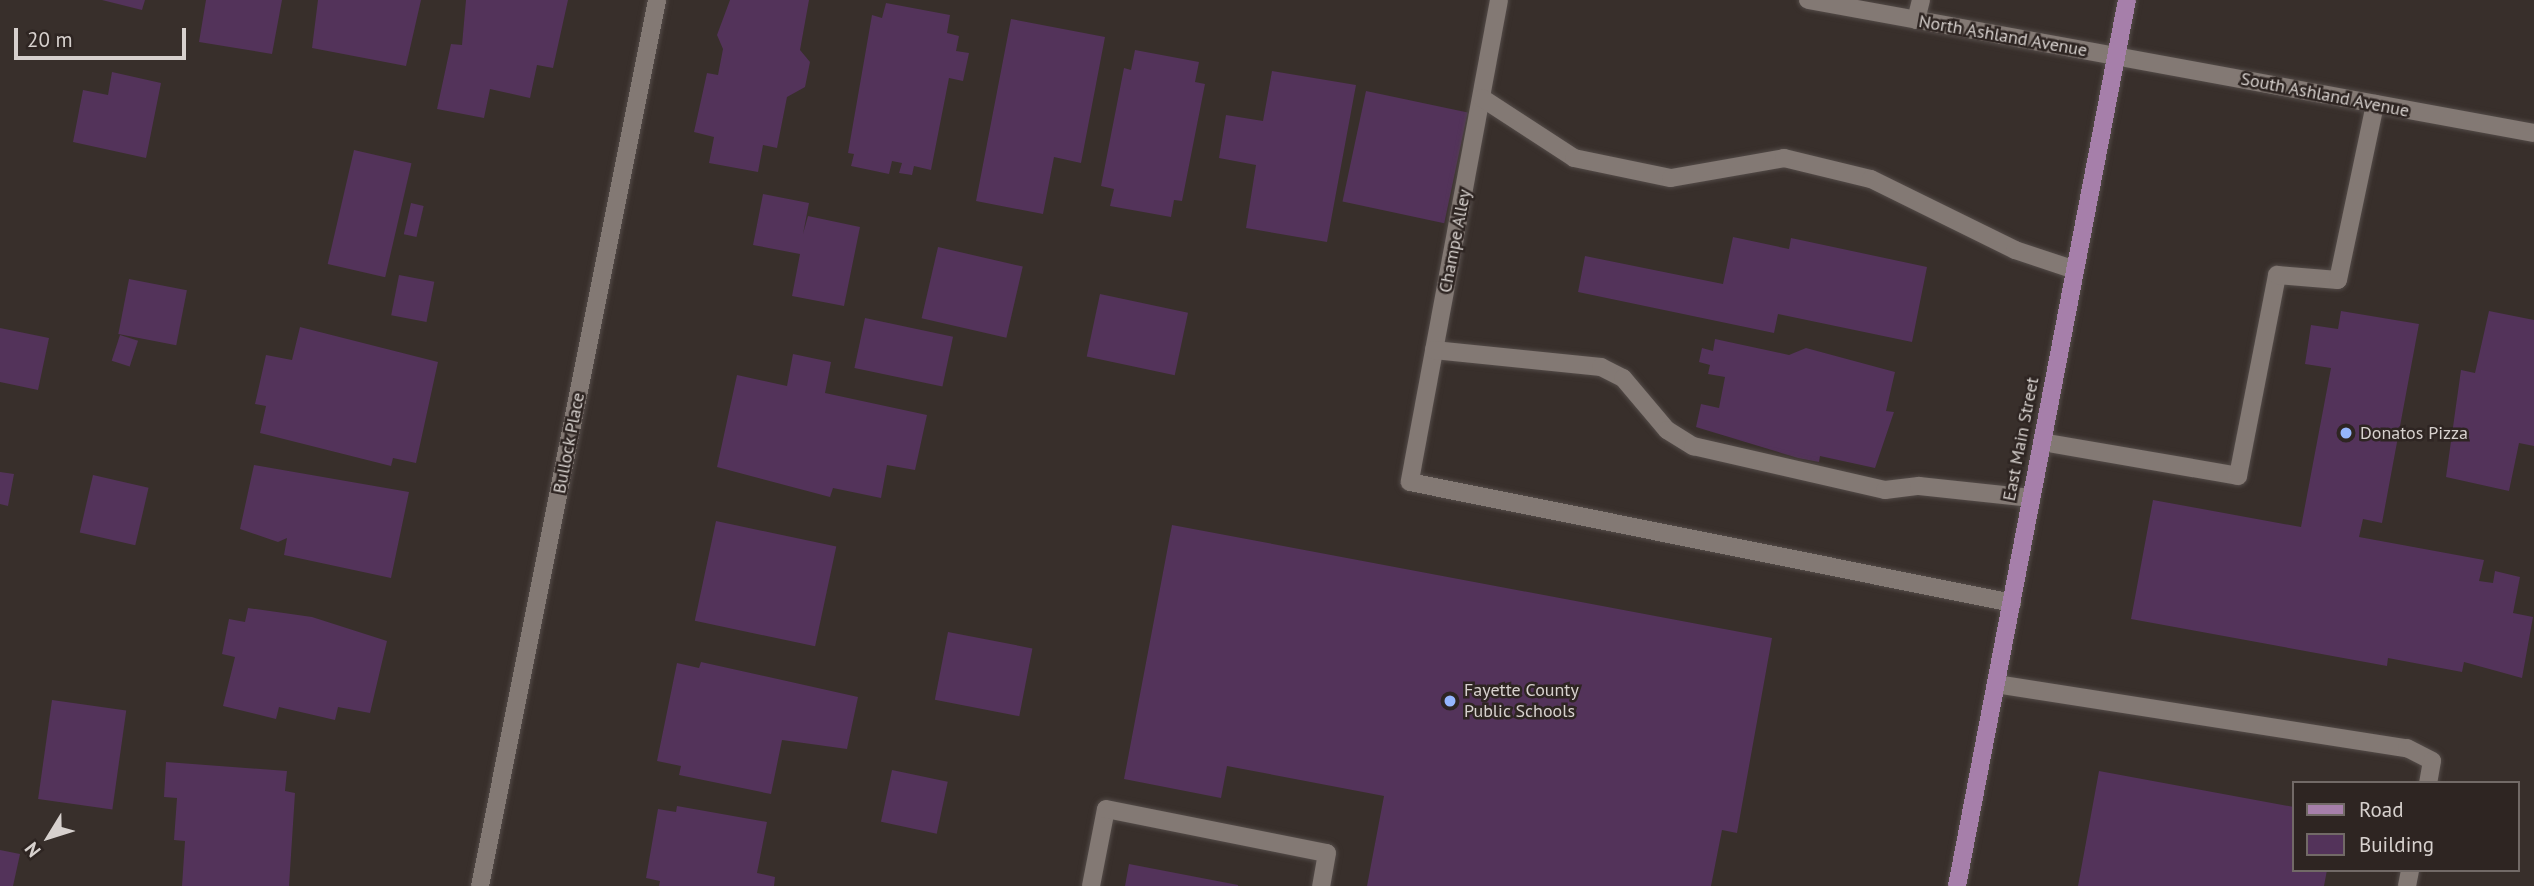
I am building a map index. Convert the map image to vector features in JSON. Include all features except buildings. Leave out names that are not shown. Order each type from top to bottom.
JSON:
[{"type":"main road","name":"East Main Street","points":[[1957,886],[2127,0]]},
{"type":"street","name":"Bullock Place","points":[[480,886],[657,0]]},
{"type":"street","name":"Champe Alley","points":[[1499,0],[1410,482],[2011,603]]},
{"type":"street","name":"North Ashland Avenue","points":[[1808,0],[2115,56]]},
{"type":"street","points":[[1916,20],[1921,0]]},
{"type":"street","name":"South Ashland Avenue","points":[[2115,56],[2534,133]]},
{"type":"street","points":[[1482,98],[1574,158],[1671,178],[1784,158],[1871,179],[2015,250],[2075,270]]},
{"type":"street","points":[[2042,442],[2238,476],[2277,275],[2338,281],[2375,104]]},
{"type":"street","points":[[1434,350],[1601,367],[1623,378],[1667,430],[1693,446],[1885,490],[1919,486],[2031,498]]},
{"type":"street","points":[[1996,684],[2407,748],[2432,761],[2428,781]]},
{"type":"street","points":[[1091,886],[1106,809],[1327,853],[1321,886]]},
{"type":"place","name":"Donatos Pizza","points":[[2346,433]]},
{"type":"place","name":"Fayette County Public Schools","points":[[1450,701]]}]
